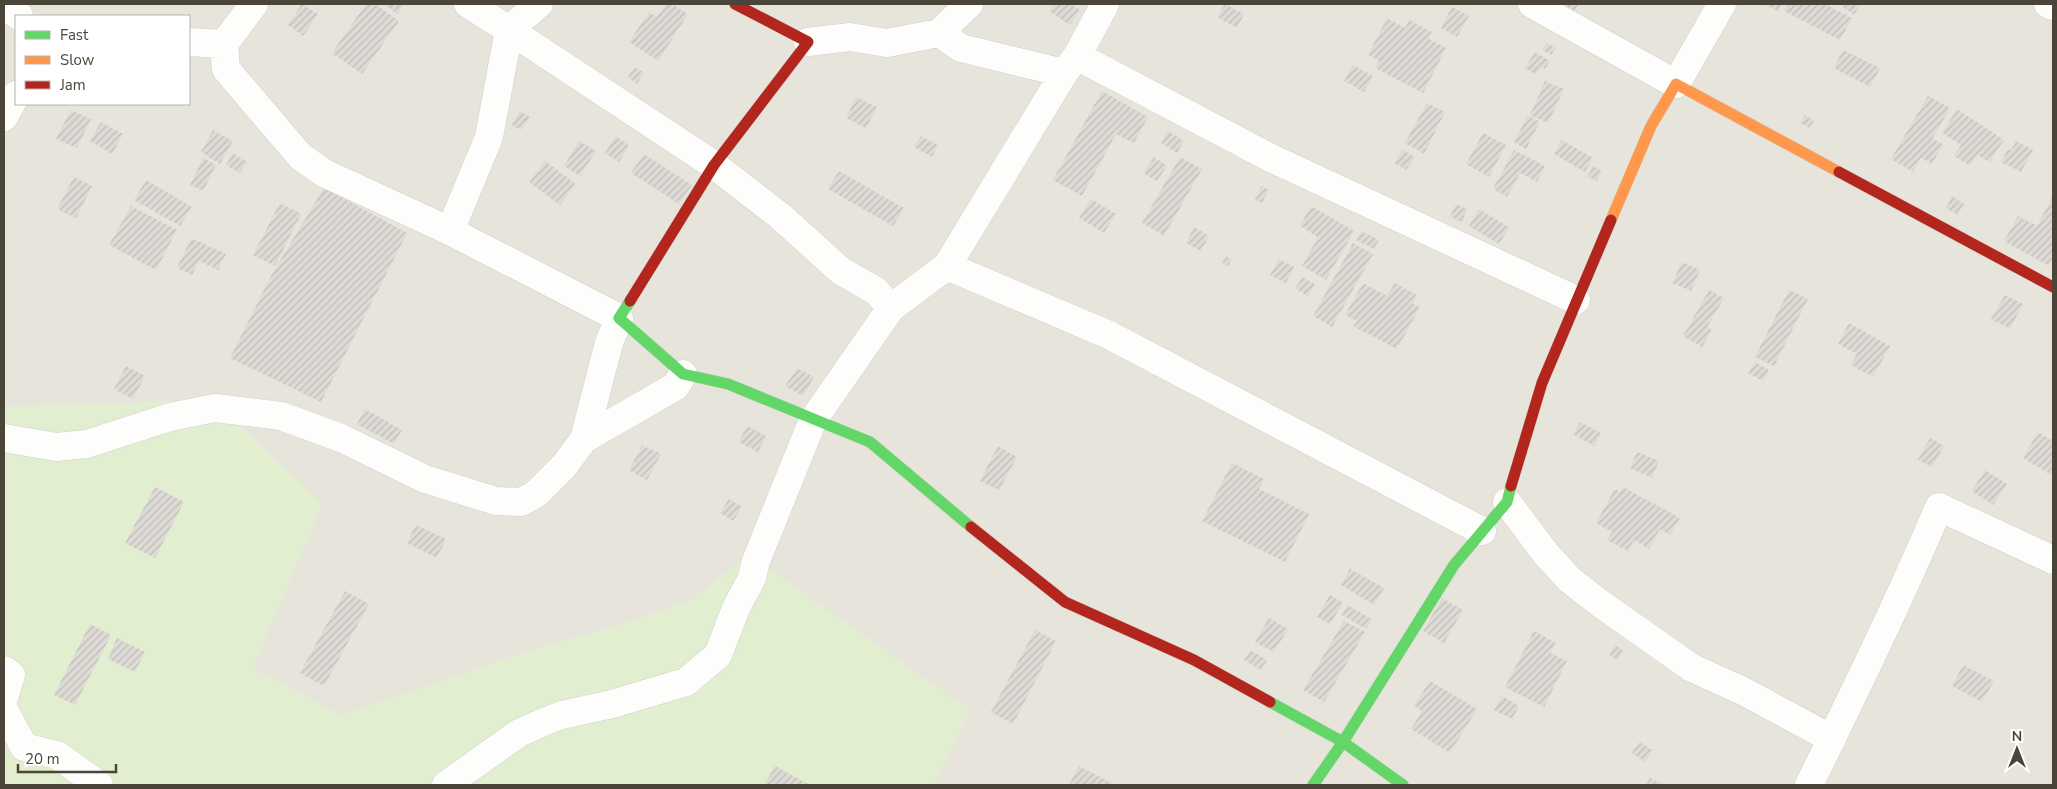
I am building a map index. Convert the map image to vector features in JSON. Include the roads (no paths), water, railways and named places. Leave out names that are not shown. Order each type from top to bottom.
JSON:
[{"type":"street","points":[[27,15],[36,4]]},
{"type":"street","points":[[254,4],[224,44],[226,69],[300,156],[324,173],[450,231],[619,318],[683,374],[728,384],[870,442],[956,516],[1064,602],[1194,660],[1343,742],[1403,785]]},
{"type":"street","points":[[468,4],[714,165],[780,216],[841,271],[876,291],[891,308]]},
{"type":"street","points":[[450,231],[490,137],[509,30],[539,4]]},
{"type":"street","points":[[735,4],[808,42],[850,37],[887,42],[939,33],[969,4]]},
{"type":"street","points":[[446,785],[465,778],[519,733],[562,715],[612,704],[686,682],[718,656],[736,608],[752,578],[756,560],[813,420],[891,308],[947,266],[1071,65],[1104,4]]},
{"type":"street","points":[[1532,4],[1676,84],[2053,287]]},
{"type":"street","points":[[1313,785],[1343,742],[1454,565],[1507,502],[1542,383],[1651,126],[1722,4]]},
{"type":"street","points":[[2048,4],[2053,6]]},
{"type":"street","points":[[4,6],[18,15]]},
{"type":"street","points":[[939,33],[961,48],[1071,65],[1576,300]]},
{"type":"street","points":[[190,42],[224,44]]},
{"type":"street","points":[[4,438],[56,447],[86,444],[170,417],[215,408],[281,416],[341,438],[433,482],[496,501],[521,502],[536,494],[564,466],[584,439],[609,343],[619,318],[714,165],[808,42]]},
{"type":"street","points":[[4,117],[15,97]]},
{"type":"street","points":[[947,266],[1109,335],[1482,531]]},
{"type":"street","points":[[584,439],[676,386],[683,374]]},
{"type":"street","points":[[1507,502],[1546,554],[1570,580],[1601,604],[1692,668],[1743,691],[1832,739]]},
{"type":"street","points":[[1809,785],[1895,609],[1939,508],[2053,560]]},
{"type":"street","points":[[4,670],[11,675],[4,698]]},
{"type":"street","points":[[4,710],[24,747],[58,755],[99,785]]}]
